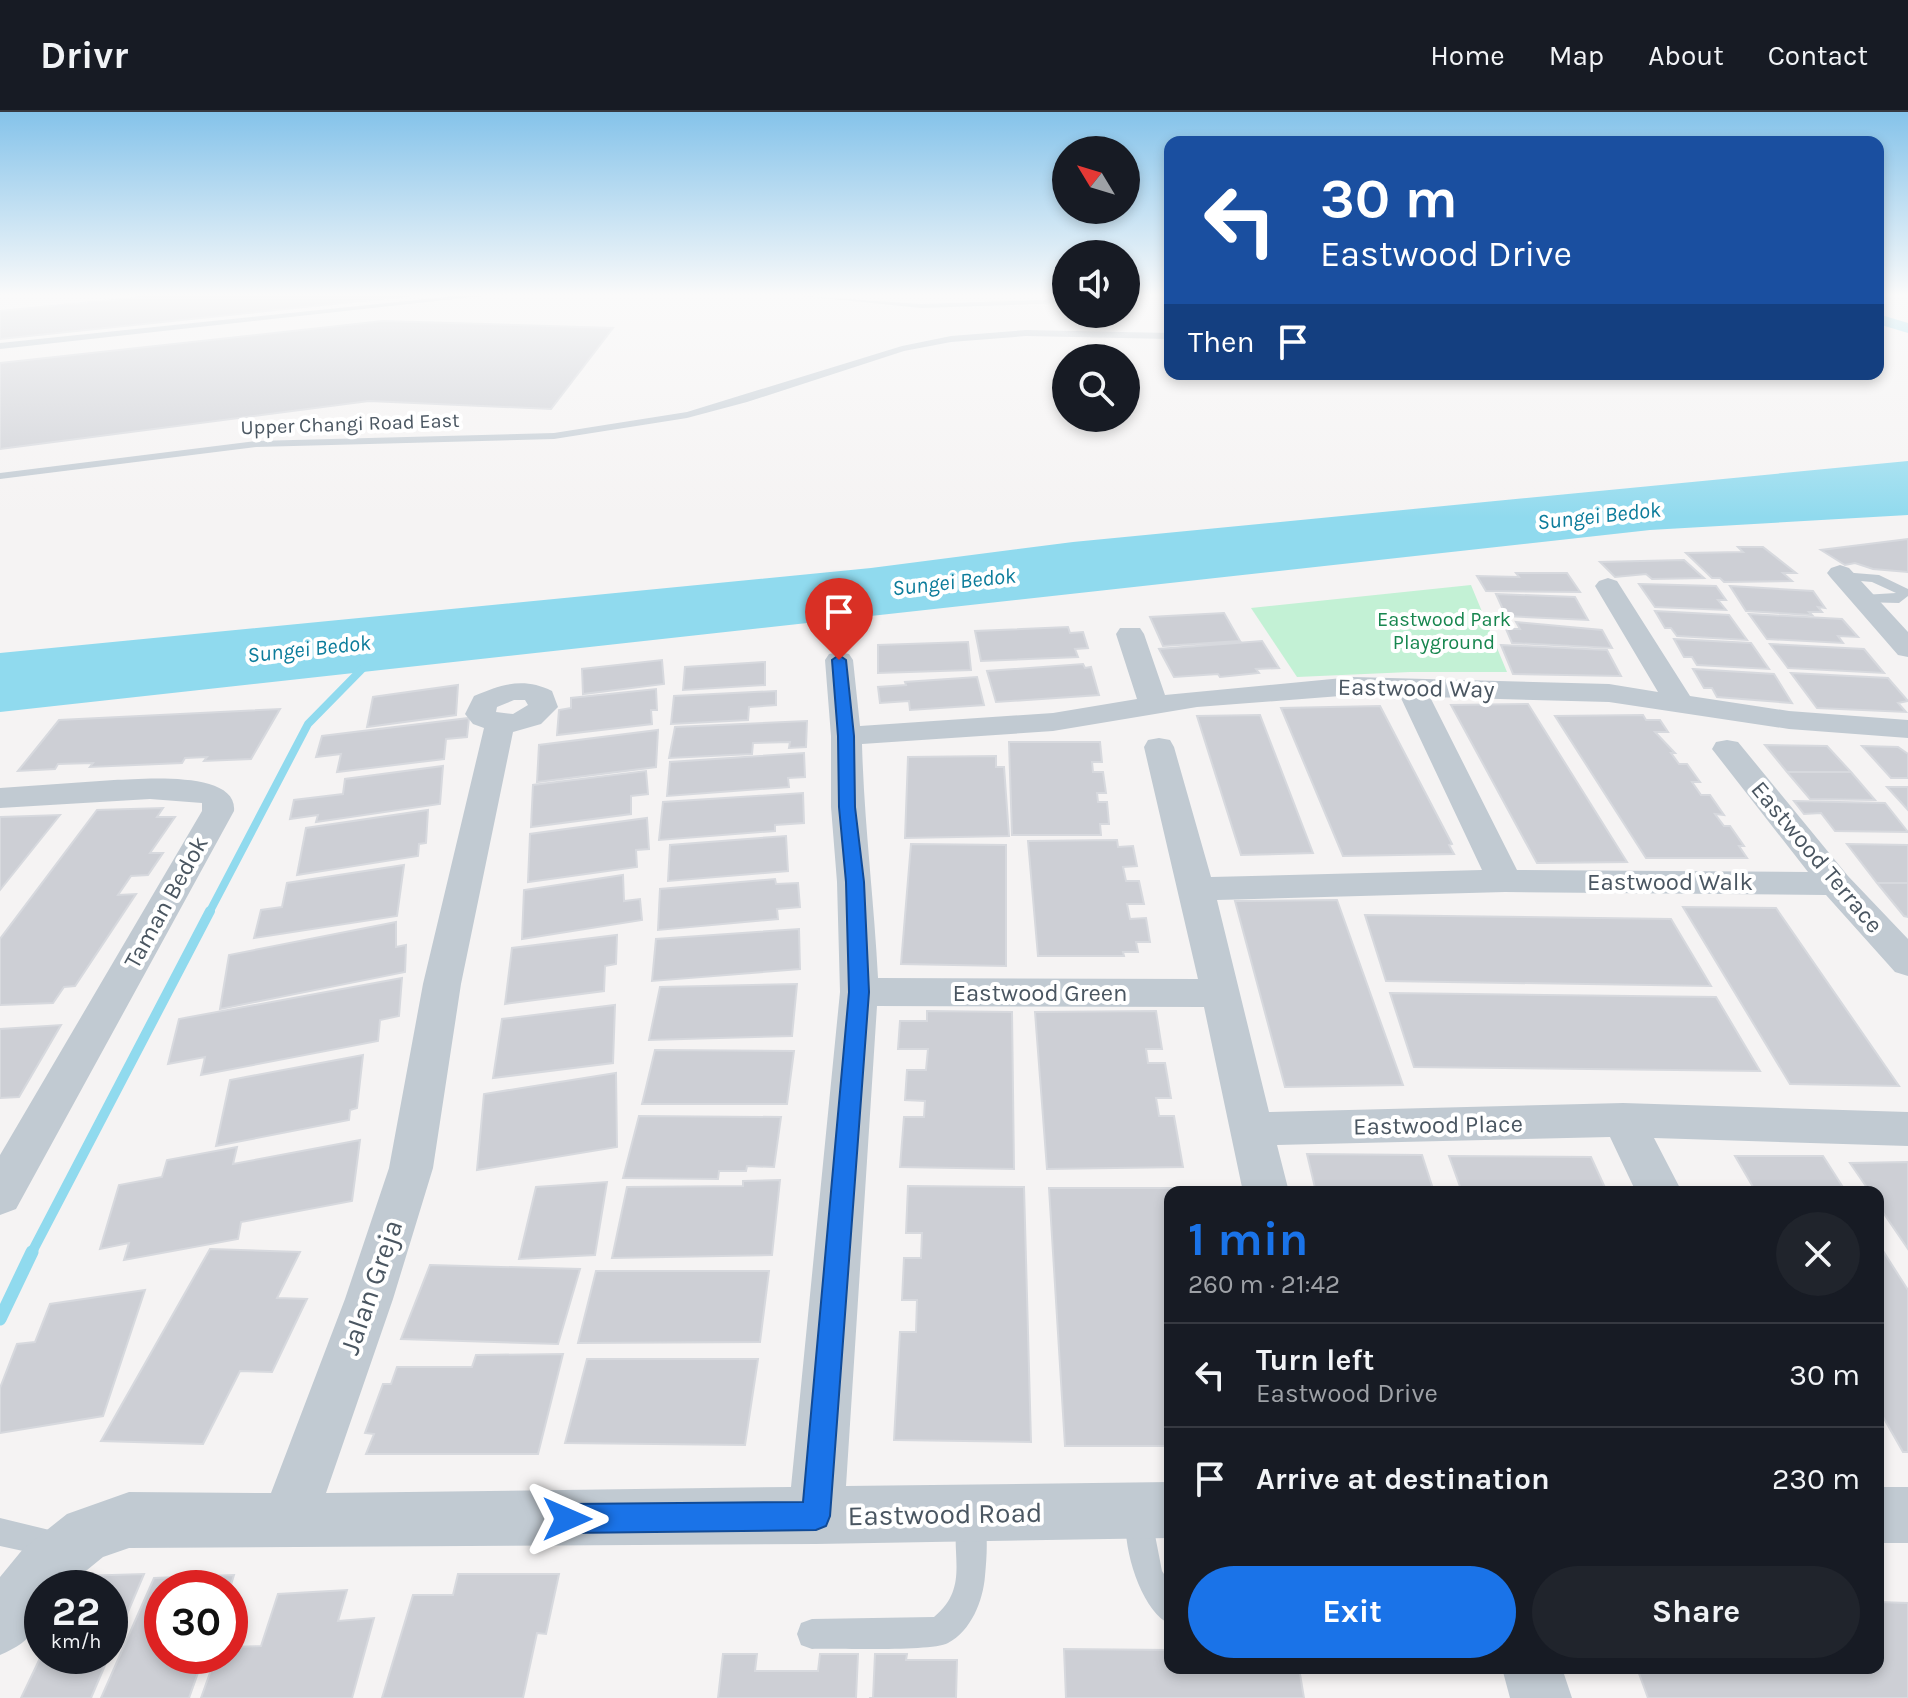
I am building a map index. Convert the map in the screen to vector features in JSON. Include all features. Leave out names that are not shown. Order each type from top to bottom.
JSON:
[{"type":"street","points":[[1841,575],[1908,649]]},
{"type":"street","points":[[1608,586],[1679,702]]},
{"type":"street","points":[[1130,634],[1154,707]]},
{"type":"street","points":[[816,1516],[859,992],[855,882],[847,807],[846,736],[839,660]]},
{"type":"street","points":[[1410,686],[1505,881]]},
{"type":"street","name":"Eastwood Way","points":[[846,736],[1053,722],[1259,691],[1410,686],[1584,692],[1679,702],[1789,720],[1908,729]]},
{"type":"street","name":"Jalan Greja","points":[[288,1521],[369,1299],[411,1168],[442,984],[500,723]]},
{"type":"street","points":[[1159,747],[1197,889],[1265,1186]]},
{"type":"street","name":"Eastwood Terrace","points":[[1727,749],[1836,884],[1908,963]]},
{"type":"street","name":"Taman Bedok","points":[[0,798],[174,788],[209,794],[217,798],[219,804],[218,811],[7,1174]]},
{"type":"street","name":"Eastwood Walk","points":[[1197,889],[1505,881],[1836,884]]},
{"type":"street","name":"Eastwood Green","points":[[859,992],[1221,993]]},
{"type":"street","points":[[1623,1120],[1656,1186]]},
{"type":"street","name":"Eastwood Place","points":[[1253,1129],[1623,1120],[1908,1129]]},
{"type":"street","name":"Eastwood Road","points":[[288,1521],[1154,1511]]},
{"type":"street","points":[[1884,1515],[1908,1515]]},
{"type":"street","points":[[0,1625],[34,1580],[68,1547],[87,1534],[129,1520],[288,1521]]},
{"type":"street","points":[[1534,1674],[1541,1698]]},
{"type":"lane","name":"Upper Changi Road East","points":[[0,476],[256,444],[554,436],[687,415],[837,370]]},
{"type":"lane","points":[[1841,575],[1875,578],[1904,592],[1899,599],[1863,599]]},
{"type":"lane","points":[[1154,1511],[1148,1576],[1164,1600]]},
{"type":"lane","points":[[812,1634],[939,1632],[953,1623],[965,1608],[970,1586],[971,1513]]},
{"type":"lane","points":[[0,1532],[68,1547]]},
{"type":"green space","name":"Eastwood Park Playground","points":[[1471,585],[1507,672],[1297,677],[1251,608]]},
{"type":"water","name":"Sungei Bedok","points":[[1908,461],[1908,515],[1650,530],[0,712],[0,653],[871,568],[1073,542]]},
{"type":"building","points":[[0,370],[581,370],[551,409],[369,401],[0,449]]},
{"type":"building","points":[[1908,539],[1908,572],[1873,569],[1855,563],[1845,565],[1821,550]]},
{"type":"building","points":[[1738,547],[1763,547],[1796,573],[1783,573],[1792,581],[1724,582],[1720,578],[1712,578],[1686,553],[1743,552]]},
{"type":"building","points":[[1684,560],[1704,578],[1652,579],[1646,574],[1615,577],[1600,562]]},
{"type":"building","points":[[1516,573],[1567,573],[1580,592],[1486,591],[1477,576],[1519,577]]},
{"type":"building","points":[[1639,584],[1716,586],[1726,600],[1718,600],[1726,610],[1655,607]]},
{"type":"building","points":[[1730,586],[1813,591],[1825,608],[1818,607],[1822,612],[1809,612],[1812,615],[1746,611]]},
{"type":"building","points":[[1496,594],[1575,597],[1588,620],[1506,616]]},
{"type":"building","points":[[1655,611],[1729,615],[1747,640],[1677,636],[1671,628],[1665,628]]},
{"type":"building","points":[[1224,613],[1240,641],[1163,646],[1150,617]]},
{"type":"building","points":[[1749,614],[1842,619],[1858,637],[1838,636],[1843,643],[1767,639]]},
{"type":"building","points":[[1516,622],[1602,630],[1612,648],[1512,643],[1506,629],[1520,629]]},
{"type":"building","points":[[1068,627],[1070,633],[1083,632],[1088,648],[1075,649],[1078,657],[981,661],[975,631]]},
{"type":"building","points":[[1674,639],[1751,643],[1769,669],[1697,665],[1692,657],[1684,657]]},
{"type":"building","points":[[1262,641],[1279,668],[1256,669],[1259,673],[1220,677],[1218,674],[1174,677],[1159,649]]},
{"type":"building","points":[[968,642],[971,670],[878,673],[878,645]]},
{"type":"building","points":[[1770,644],[1864,649],[1884,673],[1788,668]]},
{"type":"building","points":[[1501,645],[1607,650],[1621,676],[1513,674]]},
{"type":"building","points":[[662,660],[664,684],[583,694],[582,669]]},
{"type":"building","points":[[765,662],[765,685],[683,690],[685,667]]},
{"type":"building","points":[[1083,664],[1085,668],[1091,667],[1099,695],[996,702],[987,671]]},
{"type":"building","points":[[1693,669],[1774,674],[1792,703],[1717,697],[1712,688],[1704,688]]},
{"type":"building","points":[[1791,673],[1888,678],[1908,701],[1898,703],[1906,712],[1817,708]]},
{"type":"building","points":[[977,677],[984,705],[910,710],[909,701],[880,703],[878,687]]},
{"type":"building","points":[[458,685],[456,715],[367,727],[373,697]]},
{"type":"building","points":[[656,689],[657,710],[651,710],[652,724],[557,735],[559,710],[571,708],[571,698]]},
{"type":"building","points":[[776,691],[776,705],[749,707],[748,720],[671,724],[674,696]]},
{"type":"building","points":[[1528,704],[1627,862],[1537,863],[1451,705]]},
{"type":"building","points":[[1380,706],[1452,844],[1449,845],[1454,854],[1343,856],[1281,708]]},
{"type":"building","points":[[280,709],[251,759],[204,761],[207,757],[185,758],[182,763],[90,767],[93,763],[58,764],[55,769],[18,771],[59,720]]},
{"type":"building","points":[[1260,715],[1313,853],[1241,855],[1197,716]]},
{"type":"building","points":[[1643,715],[1646,720],[1660,720],[1668,732],[1655,732],[1675,753],[1671,753],[1679,764],[1687,764],[1700,782],[1692,782],[1701,795],[1710,795],[1724,815],[1715,814],[1724,826],[1730,826],[1744,846],[1739,846],[1747,858],[1646,858],[1555,716]]},
{"type":"building","points":[[469,718],[467,737],[446,739],[444,759],[337,772],[341,754],[316,757],[322,736]]},
{"type":"building","points":[[807,721],[806,747],[789,748],[790,742],[753,743],[752,754],[669,758],[675,727]]},
{"type":"building","points":[[658,730],[656,767],[537,782],[539,745]]},
{"type":"building","points":[[1009,742],[1100,742],[1102,762],[1092,762],[1093,772],[1103,772],[1106,793],[1097,793],[1098,802],[1107,802],[1109,824],[1100,824],[1101,835],[1012,835]]},
{"type":"building","points":[[1765,745],[1827,746],[1851,772],[1787,772]]},
{"type":"building","points":[[1862,746],[1898,747],[1908,754],[1908,778],[1891,778]]},
{"type":"building","points":[[804,753],[805,777],[788,778],[789,787],[667,796],[670,762]]},
{"type":"building","points":[[996,756],[996,767],[1004,767],[1009,836],[905,838],[908,757]]},
{"type":"building","points":[[443,766],[440,804],[316,822],[318,815],[290,819],[294,800],[343,794],[345,779]]},
{"type":"building","points":[[646,771],[648,794],[631,796],[631,814],[531,827],[533,785]]},
{"type":"building","points":[[1787,772],[1851,772],[1875,800],[1810,799]]},
{"type":"building","points":[[1887,787],[1908,787],[1908,810]]},
{"type":"building","points":[[803,793],[804,823],[775,825],[775,831],[659,840],[663,802]]},
{"type":"building","points":[[1794,801],[1885,803],[1908,832],[1835,831],[1821,813],[1804,814]]},
{"type":"building","points":[[163,808],[157,817],[175,817],[150,853],[163,853],[148,875],[131,876],[118,895],[136,894],[75,986],[64,987],[53,1003],[0,1005],[0,939],[97,810]]},
{"type":"building","points":[[428,810],[426,843],[419,844],[418,856],[297,875],[306,828]]},
{"type":"building","points":[[60,815],[0,890],[0,817]]},
{"type":"building","points":[[647,818],[649,849],[636,850],[637,867],[528,882],[530,834]]},
{"type":"building","points":[[786,836],[788,871],[668,881],[670,845]]},
{"type":"building","points":[[1117,840],[1118,847],[1133,846],[1137,866],[1123,867],[1126,881],[1139,881],[1144,904],[1127,904],[1130,919],[1146,918],[1150,942],[1136,942],[1138,952],[1123,952],[1124,956],[1038,956],[1028,841]]},
{"type":"building","points":[[911,844],[1006,845],[1006,966],[901,964]]},
{"type":"building","points":[[1847,844],[1908,845],[1908,883],[1877,883]]},
{"type":"building","points":[[404,865],[397,916],[254,938],[261,910],[282,907],[287,883]]},
{"type":"building","points":[[623,875],[624,901],[640,899],[642,920],[522,939],[524,890]]},
{"type":"building","points":[[775,879],[776,884],[798,883],[800,907],[777,909],[778,919],[658,930],[660,889]]},
{"type":"building","points":[[1877,883],[1908,883],[1908,917],[1904,916]]},
{"type":"building","points":[[1337,900],[1403,1085],[1285,1087],[1235,901]]},
{"type":"building","points":[[1683,907],[1776,908],[1899,1086],[1790,1084]]},
{"type":"building","points":[[1365,915],[1671,919],[1711,986],[1386,981]]},
{"type":"building","points":[[396,922],[396,947],[406,945],[405,972],[220,1009],[229,955]]},
{"type":"building","points":[[799,929],[800,969],[652,981],[656,939]]},
{"type":"building","points":[[617,935],[616,964],[605,966],[604,991],[505,1004],[512,948]]},
{"type":"building","points":[[402,978],[399,1016],[380,1020],[378,1041],[201,1075],[205,1057],[168,1064],[179,1019]]},
{"type":"building","points":[[797,984],[792,1036],[649,1040],[660,987]]},
{"type":"building","points":[[1390,993],[1716,997],[1760,1071],[1414,1067]]},
{"type":"building","points":[[615,1005],[613,1063],[493,1078],[502,1019]]},
{"type":"building","points":[[927,1011],[1012,1012],[1014,1169],[900,1167],[904,1117],[924,1117],[925,1101],[905,1100],[907,1070],[926,1070],[928,1049],[898,1049],[900,1021],[927,1021]]},
{"type":"building","points":[[1156,1011],[1162,1049],[1146,1049],[1148,1063],[1165,1063],[1171,1098],[1156,1098],[1159,1116],[1174,1116],[1183,1167],[1047,1169],[1035,1012]]},
{"type":"building","points":[[61,1025],[19,1097],[0,1098],[0,1029]]},
{"type":"building","points":[[655,1050],[794,1051],[787,1104],[642,1104]]},
{"type":"building","points":[[363,1055],[357,1108],[350,1110],[349,1120],[216,1146],[230,1080]]},
{"type":"building","points":[[616,1073],[617,1147],[477,1170],[484,1094]]},
{"type":"building","points":[[639,1116],[781,1117],[774,1167],[747,1166],[746,1171],[719,1171],[718,1179],[623,1178]]},
{"type":"building","points":[[360,1140],[352,1201],[241,1222],[238,1239],[124,1260],[129,1243],[100,1249],[119,1185],[162,1177],[167,1160],[237,1147],[233,1164]]},
{"type":"building","points":[[1307,1154],[1422,1155],[1432,1186],[1315,1186]]},
{"type":"building","points":[[1449,1156],[1591,1157],[1604,1186],[1460,1186]]},
{"type":"building","points":[[1735,1156],[1823,1156],[1842,1186],[1752,1186]]},
{"type":"building","points":[[1908,1162],[1908,1249],[1884,1214],[1884,1186],[1866,1186],[1850,1163]]},
{"type":"building","points":[[780,1180],[772,1255],[612,1258],[627,1187],[743,1186],[743,1181]]},
{"type":"building","points":[[607,1182],[595,1255],[519,1259],[536,1187]]},
{"type":"building","points":[[908,1186],[1024,1187],[1031,1442],[894,1440],[900,1332],[916,1332],[917,1300],[902,1300],[904,1258],[921,1258],[922,1233],[906,1233]]},
{"type":"building","points":[[1049,1188],[1164,1188],[1164,1446],[1065,1446]]},
{"type":"building","points":[[210,1249],[300,1252],[277,1298],[307,1299],[272,1372],[240,1371],[203,1444],[101,1441]]},
{"type":"building","points":[[1884,1252],[1908,1290],[1908,1452],[1903,1452],[1884,1419]]},
{"type":"building","points":[[430,1265],[580,1269],[558,1344],[401,1339]]},
{"type":"building","points":[[596,1271],[769,1271],[760,1342],[578,1343]]},
{"type":"building","points":[[145,1290],[103,1416],[0,1433],[0,1388],[17,1344],[35,1342],[50,1304]]},
{"type":"building","points":[[563,1354],[538,1454],[366,1454],[374,1434],[365,1433],[383,1384],[391,1384],[397,1367],[472,1367],[476,1355]]},
{"type":"building","points":[[587,1359],[758,1359],[745,1445],[565,1443]]},
{"type":"building","points":[[128,1574],[144,1574],[128,1612]]},
{"type":"building","points":[[458,1574],[559,1574],[546,1634],[537,1633],[523,1698],[382,1698],[413,1595],[453,1595]]},
{"type":"building","points":[[347,1590],[338,1621],[374,1618],[352,1698],[201,1698],[210,1674],[248,1674],[248,1646],[261,1646],[278,1594]]},
{"type":"building","points":[[144,1601],[144,1674],[198,1674],[189,1698],[101,1698],[112,1674],[128,1674],[128,1637]]},
{"type":"building","points":[[1884,1602],[1908,1603],[1908,1698],[1648,1698],[1639,1674],[1884,1674]]},
{"type":"building","points":[[1064,1649],[1164,1650],[1164,1674],[1300,1674],[1304,1698],[1066,1698]]},
{"type":"building","points":[[723,1654],[757,1654],[755,1671],[818,1671],[820,1654],[858,1654],[856,1698],[718,1698]]},
{"type":"building","points":[[875,1654],[907,1654],[906,1660],[957,1660],[956,1698],[873,1698]]},
{"type":"building","points":[[32,1674],[101,1674],[91,1698],[21,1698]]},
{"type":"waterway","name":"Sungei Bedok","points":[[209,913],[308,724],[363,668]]},
{"type":"waterway","points":[[32,1253],[210,911]]},
{"type":"waterway","points":[[0,1319],[32,1253]]},
{"type":"route","points":[[567,1519],[816,1516],[859,992],[855,882],[847,807],[846,736],[839,660]]}]
